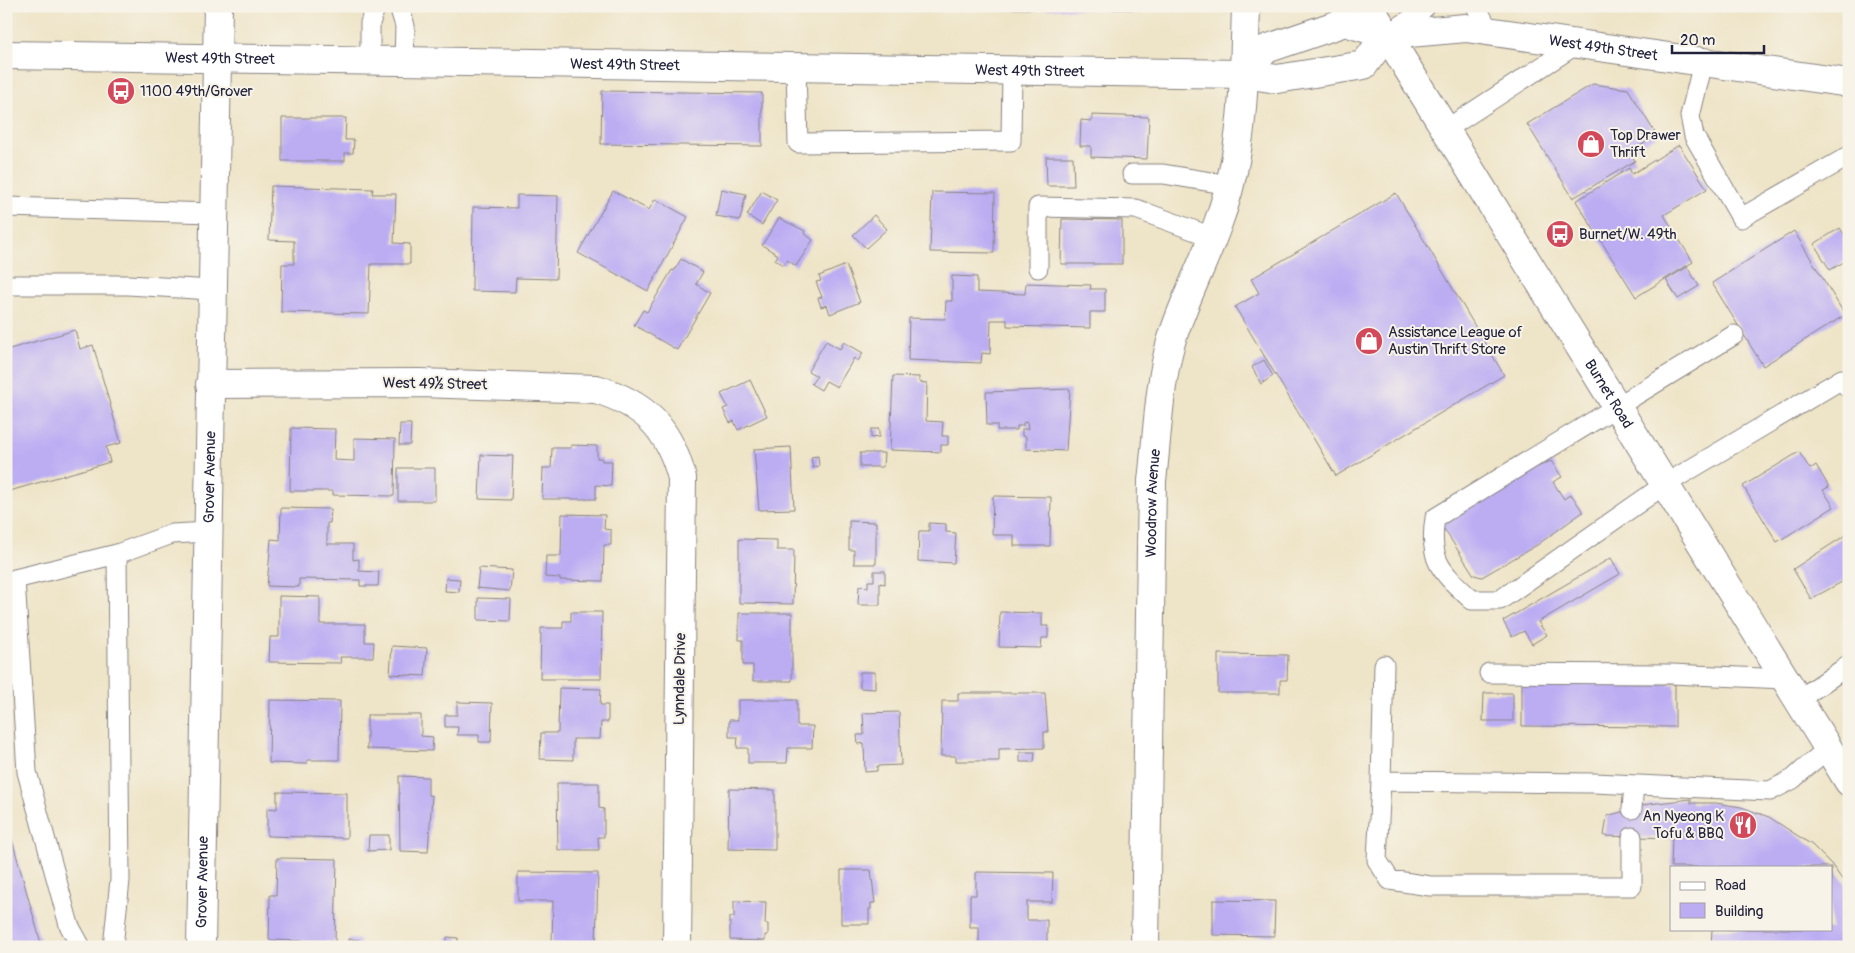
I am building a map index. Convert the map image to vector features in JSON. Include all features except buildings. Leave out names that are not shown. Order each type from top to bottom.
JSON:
[{"type":"street","name":"Grover Avenue","points":[[201,947],[218,6]]},
{"type":"street","name":"Woodrow Avenue","points":[[1145,947],[1152,481],[1160,408],[1171,343],[1190,289],[1212,237],[1236,166],[1242,113],[1246,6]]},
{"type":"street","name":"Burnet Road","points":[[1370,6],[1386,36],[1615,407],[1848,780]]},
{"type":"street","name":"West 49th Street","points":[[1244,74],[1266,49],[1345,22],[1386,36],[1466,28],[1849,83]]},
{"type":"street","name":"West 49th Street","points":[[6,55],[1244,74],[1277,79],[1364,65],[1386,36]]},
{"type":"street","name":"West 49½ Street","points":[[210,384],[420,383],[589,388],[617,395],[636,405],[652,418]]},
{"type":"street","name":"Lynndale Drive","points":[[652,418],[666,437],[676,456],[682,478],[676,947]]},
{"type":"lane","points":[[370,61],[370,23],[376,6]]},
{"type":"lane","points":[[399,6],[405,26],[404,62]]},
{"type":"lane","points":[[1386,36],[1417,16],[1426,6]]},
{"type":"lane","points":[[1476,6],[1489,31]]},
{"type":"lane","points":[[1445,130],[1577,44]]},
{"type":"lane","points":[[1704,63],[1690,116],[1694,136],[1741,218],[1849,156]]},
{"type":"lane","points":[[796,68],[798,142],[1011,141],[1012,71]]},
{"type":"lane","points":[[1132,174],[1163,174],[1230,185]]},
{"type":"lane","points":[[6,207],[213,213]]},
{"type":"lane","points":[[1038,268],[1038,207],[1136,209],[1212,237]]},
{"type":"lane","points":[[6,285],[128,285],[212,290]]},
{"type":"lane","points":[[1734,335],[1435,518],[1432,534],[1436,558],[1446,575],[1472,600],[1500,600],[1664,485],[1845,384]]},
{"type":"lane","points":[[82,947],[69,925],[27,772],[15,579],[117,554],[172,534],[208,532]]},
{"type":"lane","points":[[113,947],[120,880],[117,554]]},
{"type":"lane","points":[[1384,665],[1381,780],[1376,860],[1390,880],[1430,886],[1632,886],[1632,837]]},
{"type":"lane","points":[[1489,673],[1671,674],[1791,690],[1849,665]]},
{"type":"lane","points":[[1381,780],[1634,784],[1770,791],[1793,779],[1828,748]]},
{"type":"lane","points":[[1632,809],[1634,784]]},
{"type":"green space","points":[[57,6],[202,6],[202,10]]},
{"type":"place","name":"1100 49th/Grover","points":[[121,91]]},
{"type":"place","name":"Top Drawer Thrift","points":[[1591,144]]},
{"type":"place","name":"Burnet/W. 49th","points":[[1560,234]]},
{"type":"place","name":"Assistance League of Austin Thrift Store","points":[[1369,341]]},
{"type":"place","name":"An Nyeong K Tofu & BBQ","points":[[1743,825]]}]
